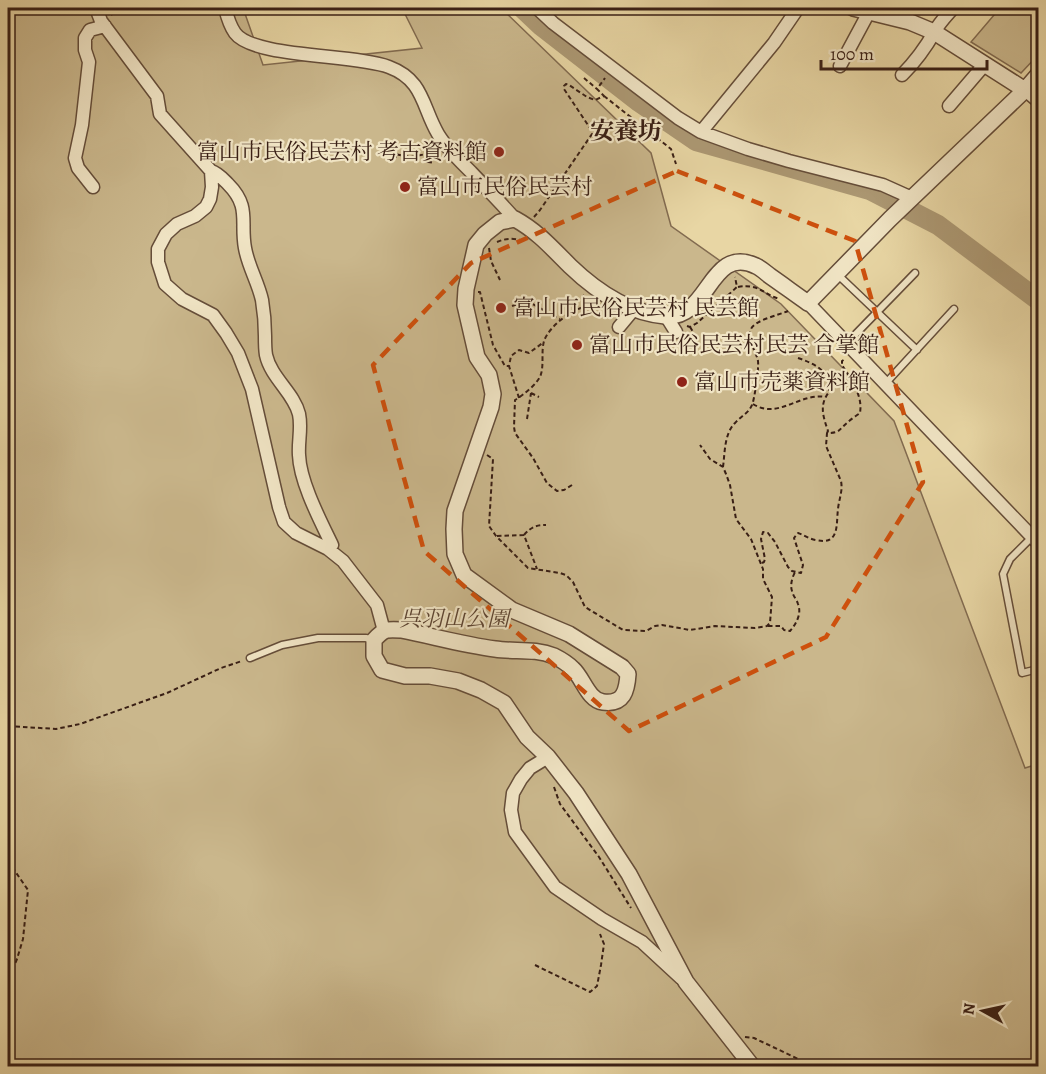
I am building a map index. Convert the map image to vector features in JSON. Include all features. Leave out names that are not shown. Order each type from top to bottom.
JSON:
[{"type":"street","points":[[96,8],[103,23],[157,96],[160,114],[211,171],[217,173],[235,191],[243,205],[244,242],[262,300],[266,354],[271,368],[294,401],[299,413],[299,455],[302,473],[332,544],[328,549]]},
{"type":"street","points":[[225,8],[235,33],[244,42],[264,49],[373,62],[391,67],[409,79],[420,91],[449,154],[521,222],[544,238],[595,288],[614,300],[634,309],[666,316],[677,315],[689,310],[696,303],[717,272],[733,263],[742,262],[756,266],[803,299],[1036,537]]},
{"type":"street","points":[[537,8],[553,23],[678,118],[701,132],[789,161],[883,185],[912,198]]},
{"type":"street","points":[[701,132],[774,43],[798,8]]},
{"type":"street","points":[[853,8],[910,22],[934,32],[1025,90],[1038,101]]},
{"type":"street","points":[[902,75],[913,64],[953,8]]},
{"type":"street","points":[[840,66],[869,12]]},
{"type":"street","points":[[93,187],[78,168],[75,158],[82,125],[89,62],[85,50],[85,38],[90,30],[103,23]]},
{"type":"street","points":[[949,106],[985,64]]},
{"type":"street","points":[[803,299],[837,273],[1038,75]]},
{"type":"street","points":[[211,171],[212,187],[206,207],[166,234],[158,249],[158,262],[165,284],[182,299],[213,315],[238,353],[252,389],[284,522],[296,533],[328,549],[343,561],[377,604],[379,635],[374,656],[382,670],[405,676],[430,676],[459,681],[482,690],[504,703],[527,737],[548,757],[576,793],[629,874],[686,982]]},
{"type":"street","points":[[379,635],[389,629],[401,630],[497,650],[538,651],[555,657],[574,670],[593,697],[602,702],[614,701],[623,697],[628,687],[628,674],[622,668],[569,634],[512,610],[464,575],[455,554],[455,511],[491,406],[493,394],[489,375],[477,357],[465,305],[471,263],[476,245],[491,238],[500,222],[521,222]]},
{"type":"street","points":[[619,327],[634,309]]},
{"type":"street","points":[[666,316],[676,332]]},
{"type":"street","points":[[548,757],[530,768],[520,779],[513,793],[511,810],[514,832],[555,887],[602,919],[642,942],[686,982],[752,1066]]},
{"type":"lane","points":[[837,273],[917,350]]},
{"type":"lane","points":[[850,347],[877,312],[915,273]]},
{"type":"lane","points":[[885,384],[954,309]]},
{"type":"lane","points":[[1036,537],[1010,559],[1003,573],[1022,673],[1038,669]]},
{"type":"lane","points":[[250,658],[282,645],[318,638],[366,638],[379,635]]},
{"type":"path","points":[[103,23],[123,8]]},
{"type":"path","points":[[597,89],[613,68]]},
{"type":"path","points":[[584,78],[671,149],[676,164]]},
{"type":"path","points":[[521,222],[540,210],[592,134],[564,86],[569,85],[595,100],[604,96]]},
{"type":"path","points":[[389,153],[411,157],[426,154],[449,154]]},
{"type":"path","points":[[500,280],[491,261],[491,238],[526,242]]},
{"type":"path","points":[[737,287],[755,287],[776,299],[803,299]]},
{"type":"path","points":[[466,289],[480,292],[493,345],[505,366],[509,366]]},
{"type":"path","points":[[581,291],[590,305]]},
{"type":"path","points":[[726,292],[729,295]]},
{"type":"path","points":[[512,306],[527,301],[560,319]]},
{"type":"path","points":[[519,398],[509,366],[513,353],[519,350],[529,353],[544,342],[560,319],[571,312],[590,305],[608,310]]},
{"type":"path","points":[[767,626],[770,623],[772,597],[763,579],[761,563],[752,539],[736,519],[730,485],[723,467],[727,436],[736,422],[746,415],[753,404],[758,362],[750,336],[751,329],[762,320],[788,312]]},
{"type":"path","points":[[690,327],[695,335]]},
{"type":"path","points":[[527,419],[532,386],[541,377],[544,342]]},
{"type":"path","points":[[827,433],[843,429],[860,413],[861,400],[842,365],[850,347]]},
{"type":"path","points":[[761,563],[765,559],[761,539],[763,532],[768,533],[775,542],[788,567],[792,571],[801,573],[803,565],[795,536],[801,533],[813,540],[822,541],[833,537],[837,531],[838,505],[842,486],[826,446],[827,433],[822,410],[830,387],[825,374],[815,364],[798,358]]},
{"type":"path","points":[[539,397],[530,393],[515,400],[515,433],[547,483],[557,491],[572,485]]},
{"type":"path","points":[[753,404],[759,408],[774,409],[820,396],[825,397]]},
{"type":"path","points":[[700,445],[710,459],[723,467]]},
{"type":"path","points":[[487,455],[493,459],[488,524],[496,536],[528,568],[566,575],[573,582],[585,607],[623,630],[646,631],[662,625],[690,630],[715,626],[755,628],[781,626],[784,630],[790,631],[798,618],[800,607],[792,592],[792,579],[795,572]]},
{"type":"path","points":[[496,536],[524,535],[536,525],[546,525]]},
{"type":"path","points":[[524,535],[537,569]]},
{"type":"path","points":[[8,726],[56,729],[80,724],[167,693],[221,668],[250,658]]},
{"type":"path","points":[[552,778],[560,804],[599,856],[630,907]]},
{"type":"path","points":[[8,861],[28,890],[23,939],[8,981]]},
{"type":"path","points":[[535,965],[590,992],[597,986],[601,965],[604,944],[600,934]]},
{"type":"path","points":[[728,1036],[754,1038],[813,1066]]},
{"type":"highlighted area","points":[[677,171],[855,241],[923,482],[826,637],[629,731],[424,551],[373,365],[471,263]]},
{"type":"green space","name":"呉羽山公園","points":[[8,8],[243,8],[263,65],[422,48],[402,8],[501,8],[651,153],[671,226],[781,304],[894,421],[1025,768],[1038,764],[1038,1066],[8,1066]]},
{"type":"green space","points":[[1000,8],[1038,8],[1038,55],[1021,73],[971,42]]},
{"type":"waterway","points":[[522,8],[540,25],[639,102],[696,141],[870,190],[938,225],[1038,300]]},
{"type":"railway","points":[[387,155],[432,162]]},
{"type":"place","name":"富山市民俗民芸村 考古資料館","points":[[499,152]]},
{"type":"place","name":"富山市民俗民芸村","points":[[405,187]]},
{"type":"place","name":"富山市民俗民芸村 民芸館","points":[[501,308]]},
{"type":"place","name":"富山市民俗民芸村民芸 合掌館","points":[[577,345]]},
{"type":"place","name":"富山市売薬資料館","points":[[682,382]]},
{"type":"district","name":"安養坊","points":[[626,131]]}]
